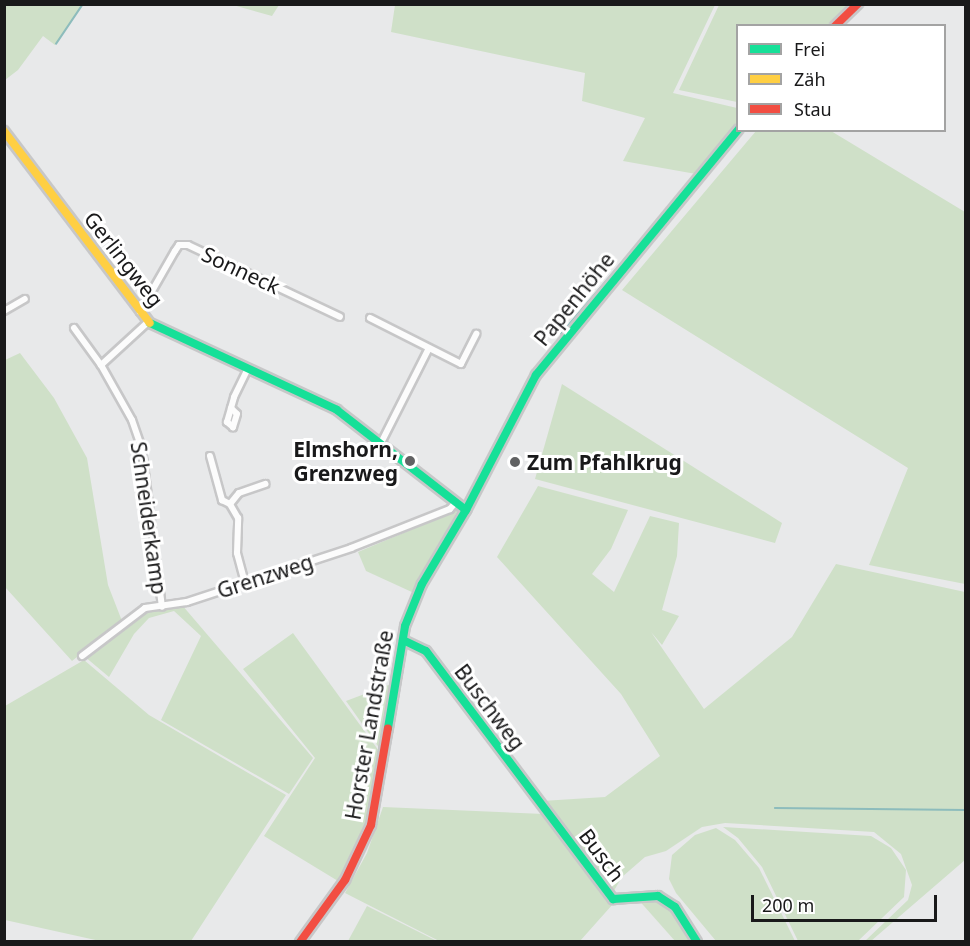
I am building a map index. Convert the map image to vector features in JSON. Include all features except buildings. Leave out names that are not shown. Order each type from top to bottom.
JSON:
[{"type":"street","points":[[838,24],[858,4]]},
{"type":"street","name":"Gerlingweg","points":[[4,131],[148,322],[338,410],[466,510]]},
{"type":"street","name":"Papenhöhe","points":[[466,510],[516,411],[556,347],[736,132]]},
{"type":"street","name":"Sonneck","points":[[140,312],[179,245],[188,245],[340,317]]},
{"type":"street","points":[[4,311],[25,299]]},
{"type":"street","points":[[370,318],[461,364],[476,334]]},
{"type":"street","points":[[101,365],[148,322]]},
{"type":"street","name":"Schneiderkamp","points":[[74,328],[101,365],[132,420],[142,449],[162,607]]},
{"type":"street","points":[[381,443],[429,348]]},
{"type":"street","points":[[231,408],[248,368]]},
{"type":"street","points":[[210,456],[222,500],[230,504],[238,518],[237,552],[245,583]]},
{"type":"street","points":[[230,504],[239,494],[265,484]]},
{"type":"street","name":"Grenzweg","points":[[82,656],[138,611],[162,607],[245,583],[351,548],[450,508],[455,503]]},
{"type":"street","name":"Horster Landstraße","points":[[300,942],[345,880],[371,825],[403,639],[422,584],[466,510]]},
{"type":"street","name":"Buschweg","points":[[403,639],[426,651],[542,805]]},
{"type":"street","name":"Busch","points":[[542,805],[613,899],[658,896],[675,907],[697,942]]},
{"type":"green space","points":[[719,4],[850,5],[829,24],[736,24],[736,102],[679,90]]},
{"type":"green space","points":[[4,5],[82,5],[55,45],[43,36],[18,70],[5,80]]},
{"type":"green space","points":[[233,5],[279,5],[272,16]]},
{"type":"green space","points":[[395,5],[715,5],[673,93],[736,108],[736,126],[696,174],[623,161],[645,118],[582,101],[585,73],[391,32]]},
{"type":"green space","points":[[755,132],[833,132],[965,212],[965,584],[869,565],[908,468],[622,290]]},
{"type":"green space","points":[[20,353],[54,398],[87,458],[108,585],[122,621],[72,661],[5,587],[5,360]]},
{"type":"green space","points":[[562,384],[782,523],[775,543],[535,479]]},
{"type":"green space","points":[[538,486],[628,510],[611,549],[592,574],[614,592],[650,516],[679,523],[677,556],[662,610],[679,616],[662,645],[651,632],[704,709],[792,637],[836,564],[965,592],[965,860],[871,941],[865,941],[908,900],[912,885],[901,854],[874,832],[725,823],[702,827],[666,851],[645,857],[622,877],[612,894],[542,801],[605,797],[660,756],[621,694],[497,557]]},
{"type":"green space","points":[[458,510],[414,593],[366,571],[358,552]]},
{"type":"green space","points":[[182,605],[313,758],[289,794],[161,720],[201,636],[174,611],[149,618],[134,634],[109,677],[84,656],[138,615]]},
{"type":"green space","points":[[293,633],[379,751],[375,793],[356,852],[338,881],[264,836],[315,758],[243,669]]},
{"type":"green space","points":[[84,660],[149,715],[286,795],[191,941],[100,941],[5,920],[5,706]]},
{"type":"green space","points":[[391,684],[380,749],[346,701]]},
{"type":"green space","points":[[383,807],[544,814],[613,904],[580,941],[441,942],[345,893],[367,853]]},
{"type":"green space","points":[[723,827],[871,836],[891,848],[906,870],[904,897],[858,941],[798,941],[762,867],[738,838]]},
{"type":"green space","points":[[716,828],[735,840],[759,868],[795,941],[716,941],[676,893],[669,879],[672,855],[695,835]]},
{"type":"green space","points":[[636,897],[658,898],[674,907],[696,941],[675,941]]},
{"type":"green space","points":[[367,906],[437,941],[348,941]]},
{"type":"waterway","points":[[56,44],[83,4]]},
{"type":"waterway","points":[[832,24],[851,4]]},
{"type":"waterway","points":[[561,334],[654,225]]},
{"type":"waterway","points":[[775,808],[966,810]]},
{"type":"traffic: fast","points":[[388,728],[405,626],[422,584],[466,510],[536,375],[736,132]]},
{"type":"traffic: fast","points":[[150,323],[337,410],[466,510]]},
{"type":"traffic: fast","points":[[403,640],[426,651],[613,899],[658,896],[675,907],[697,942]]},
{"type":"traffic: slow","points":[[4,131],[150,323]]},
{"type":"traffic: jam","points":[[837,24],[858,4]]},
{"type":"traffic: jam","points":[[300,942],[345,880],[371,825],[388,728]]},
{"type":"place","name":"Elmshorn, Grenzweg","points":[[410,461]]},
{"type":"place","name":"Zum Pfahlkrug","points":[[515,462]]}]
